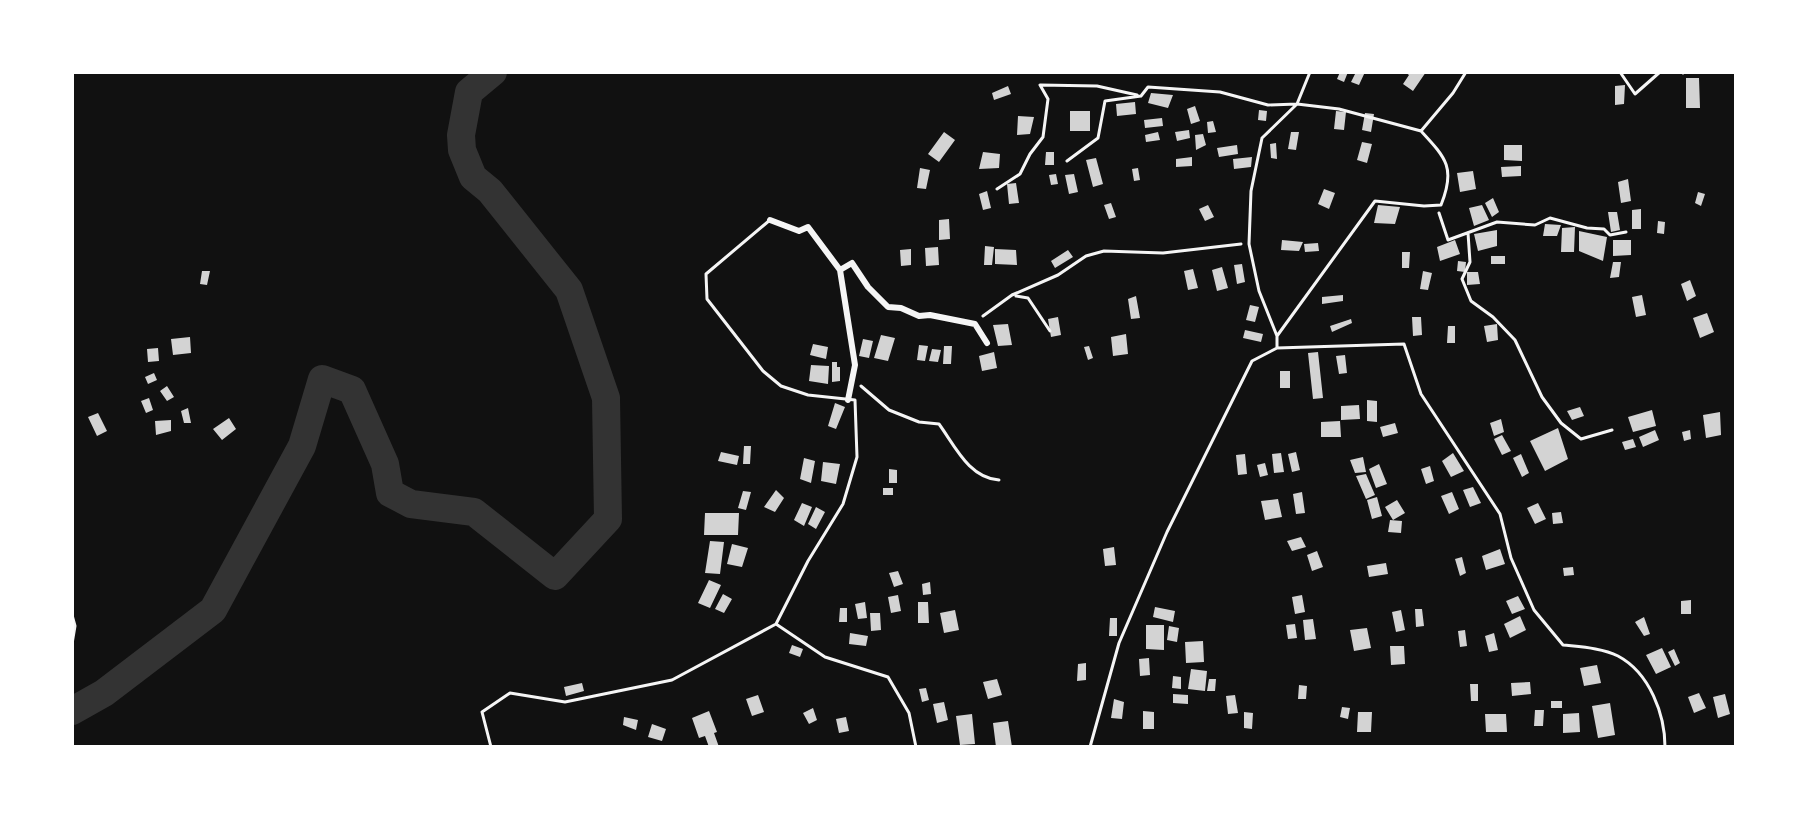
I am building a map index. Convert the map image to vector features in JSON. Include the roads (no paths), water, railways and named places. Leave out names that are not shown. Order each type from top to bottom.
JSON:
[{"type":"street","points":[[770,220],[799,231],[808,227],[840,270],[855,365],[848,400]]},
{"type":"street","points":[[840,270],[852,263],[868,287],[888,307],[901,308],[919,316],[930,315],[975,324],[987,343]]},
{"type":"lane","points":[[1277,348],[1277,336],[1259,291],[1249,244],[1251,191],[1262,138],[1297,104],[1310,72]]},
{"type":"lane","points":[[1421,131],[1466,72]]},
{"type":"lane","points":[[997,189],[1020,174],[1043,137],[1048,99],[1040,85],[1097,86],[1141,96]]},
{"type":"lane","points":[[1067,161],[1098,138],[1105,101],[1141,96],[1148,87],[1220,92],[1268,105],[1297,104],[1339,109],[1421,131],[1446,159],[1449,184],[1441,205],[1375,201],[1277,336]]},
{"type":"lane","points":[[491,747],[482,712],[510,693],[565,702],[672,680],[776,624],[808,561],[843,504],[857,457],[855,400],[808,395],[781,386],[763,371],[707,299],[706,274],[770,220]]},
{"type":"lane","points":[[1090,747],[1119,643],[1167,532],[1252,361],[1277,348],[1404,344],[1421,394],[1500,514],[1511,558],[1534,610],[1563,645],[1591,648],[1619,657],[1638,673],[1654,698],[1665,725],[1665,747]]},
{"type":"lane","points":[[776,624],[825,657],[888,677],[909,713],[916,747]]},
{"type":"waterway","points":[[72,711],[104,693],[213,610],[302,446],[322,379],[352,390],[385,464],[390,493],[411,504],[474,512],[555,576],[608,519],[606,398],[569,290],[490,191],[473,177],[462,150],[461,135],[469,92],[493,72]]}]
